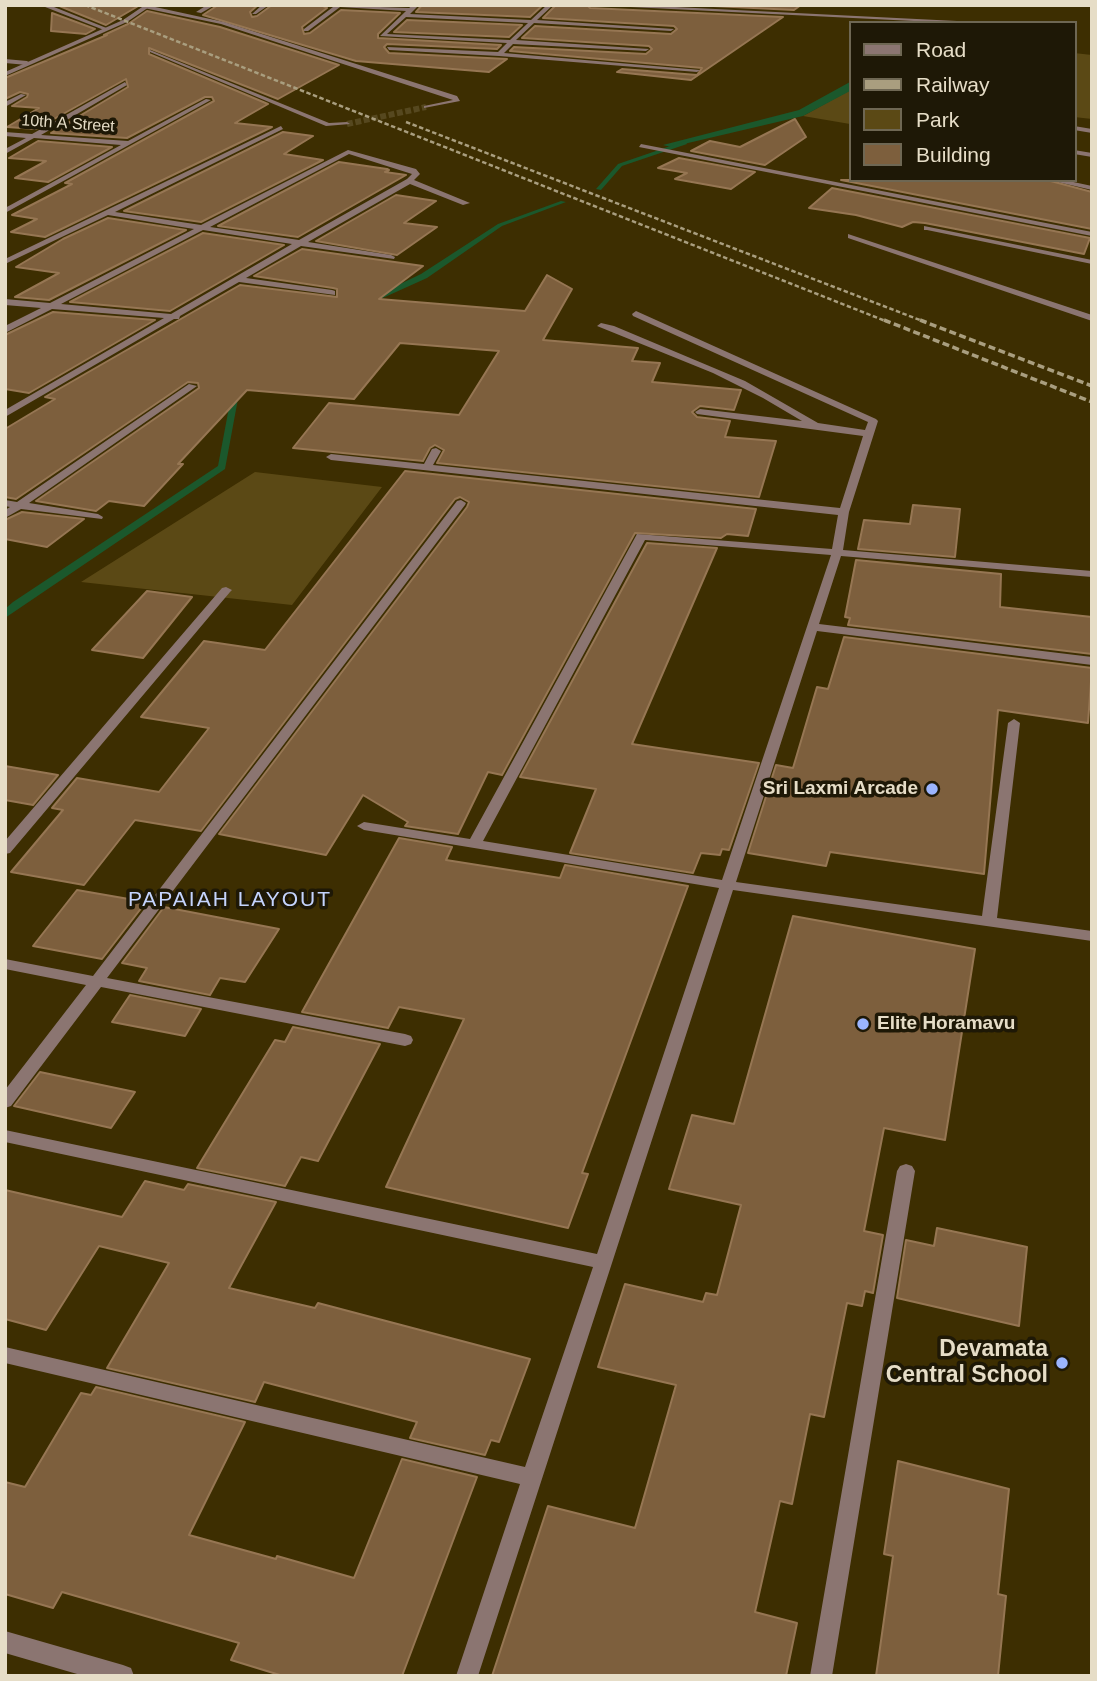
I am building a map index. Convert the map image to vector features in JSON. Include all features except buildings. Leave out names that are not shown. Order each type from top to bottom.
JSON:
[{"type":"street","points":[[43,5],[106,29]]},
{"type":"street","points":[[199,12],[212,5]]},
{"type":"street","points":[[254,13],[266,5]]},
{"type":"street","points":[[326,5],[671,29]]},
{"type":"street","points":[[499,54],[550,5]]},
{"type":"street","points":[[593,5],[954,21]]},
{"type":"street","points":[[5,74],[106,29],[148,6],[222,23],[455,97],[457,101],[426,107]]},
{"type":"street","points":[[306,30],[338,6]]},
{"type":"street","points":[[918,20],[919,6]]},
{"type":"street","points":[[410,10],[380,37],[646,49]]},
{"type":"street","points":[[389,48],[697,70]]},
{"type":"street","points":[[152,51],[328,125],[347,124]]},
{"type":"street","points":[[5,61],[27,63]]},
{"type":"street","points":[[5,152],[125,84]]},
{"type":"street","points":[[5,105],[23,95]]},
{"type":"street","points":[[5,211],[208,100]]},
{"type":"street","points":[[5,262],[281,128]]},
{"type":"street","name":"10th A Street","points":[[5,134],[130,143]]},
{"type":"street","points":[[641,146],[1092,234]]},
{"type":"street","points":[[5,330],[348,152],[413,171],[415,174],[410,181],[5,414]]},
{"type":"street","points":[[410,181],[466,203]]},
{"type":"street","points":[[1062,182],[1092,188]]},
{"type":"street","points":[[109,213],[391,257]]},
{"type":"street","points":[[927,228],[1092,262]]},
{"type":"street","points":[[851,236],[1092,318]]},
{"type":"street","points":[[239,279],[332,293]]},
{"type":"street","points":[[5,302],[176,317]]},
{"type":"street","points":[[467,1676],[813,627],[837,552],[844,512],[873,421],[636,314]]},
{"type":"street","points":[[601,327],[621,331],[723,375],[787,406],[815,425]]},
{"type":"street","points":[[5,514],[192,386]]},
{"type":"street","points":[[700,412],[815,425],[869,435]]},
{"type":"street","points":[[427,467],[436,451]]},
{"type":"street","points":[[331,457],[844,512]]},
{"type":"street","points":[[5,503],[98,517]]},
{"type":"street","points":[[5,1102],[461,503]]},
{"type":"street","points":[[474,845],[640,536],[1092,573]]},
{"type":"street","points":[[5,850],[226,590]]},
{"type":"street","points":[[813,627],[1092,661]]},
{"type":"street","points":[[989,922],[1014,723]]},
{"type":"street","points":[[364,827],[728,885],[1092,936]]},
{"type":"street","points":[[5,964],[405,1040]]},
{"type":"street","points":[[5,1136],[603,1262]]},
{"type":"street","points":[[821,1676],[906,1171]]},
{"type":"street","points":[[5,1355],[532,1478]]},
{"type":"street","points":[[5,1642],[123,1676]]},
{"type":"green space","points":[[1076,53],[1092,55],[1092,119],[1076,117]]},
{"type":"green space","points":[[848,91],[848,124],[803,116]]},
{"type":"green space","points":[[255,472],[382,487],[292,605],[81,582]]},
{"type":"shaded area","points":[[848,83],[848,92],[803,116],[671,147],[663,145],[799,110]]},
{"type":"waterway","points":[[599,189],[620,165],[685,143]]},
{"type":"waterway","points":[[373,299],[424,276],[500,225],[563,202]]},
{"type":"waterway","points":[[5,615],[17,604],[222,467],[236,388]]},
{"type":"tunnel","points":[[347,124],[426,107]]},
{"type":"railway","points":[[85,5],[888,322]]},
{"type":"railway","points":[[406,122],[925,322]]},
{"type":"railway","points":[[884,320],[1092,402]]},
{"type":"railway","points":[[920,320],[1092,386]]},
{"type":"place","name":"Sri Laxmi Arcade","points":[[932,789]]},
{"type":"place","name":"Elite Horamavu","points":[[863,1024]]},
{"type":"place","name":"Devamata Central School","points":[[1062,1363]]},
{"type":"district","name":"PAPAIAH LAYOUT","points":[[230,900]]}]
